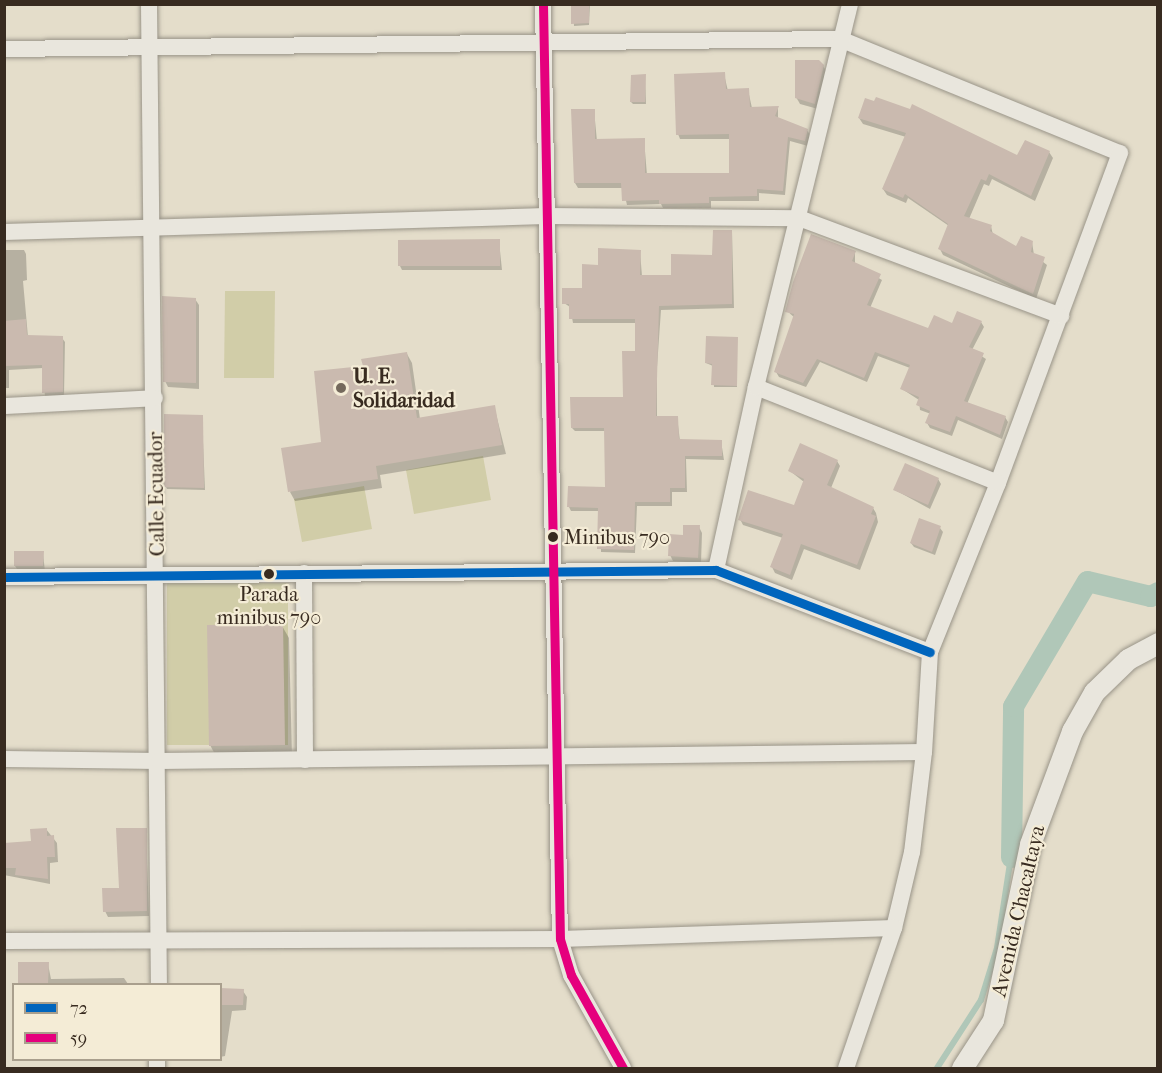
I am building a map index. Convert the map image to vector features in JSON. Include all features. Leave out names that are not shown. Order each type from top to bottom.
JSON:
[{"type":"street","name":"Calle Ecuador","points":[[149,4],[147,46],[153,225],[159,983]]},
{"type":"street","points":[[543,4],[541,41],[560,939],[571,975],[623,1068]]},
{"type":"street","points":[[716,570],[756,387],[850,4]]},
{"type":"street","points":[[4,49],[840,39],[1120,153],[998,483],[930,652],[924,752],[912,852],[894,928],[846,1068]]},
{"type":"street","points":[[4,232],[153,225],[546,216],[799,218],[1061,316]]},
{"type":"street","points":[[756,387],[998,483]]},
{"type":"street","points":[[4,405],[155,398]]},
{"type":"street","points":[[4,577],[157,573],[551,574],[716,570],[930,652]]},
{"type":"street","points":[[304,573],[305,760]]},
{"type":"street","name":"Avenida Chacaltaya","points":[[962,1068],[993,1020],[1030,844],[1072,731],[1094,692],[1128,659],[1158,643]]},
{"type":"street","points":[[4,759],[159,762],[924,752]]},
{"type":"street","points":[[4,941],[560,939],[894,928]]},
{"type":"shaded area","points":[[225,291],[275,291],[274,378],[224,378]]},
{"type":"shaded area","points":[[483,456],[491,500],[414,514],[406,470]]},
{"type":"shaded area","points":[[364,486],[372,529],[302,542],[294,499]]},
{"type":"shaded area","points":[[167,583],[288,583],[288,745],[167,745]]},
{"type":"building","points":[[571,4],[589,4],[589,23],[571,24]]},
{"type":"building","points":[[795,60],[819,60],[824,65],[815,104],[795,98]]},
{"type":"building","points":[[725,72],[726,89],[749,88],[750,107],[779,106],[775,116],[808,129],[805,141],[788,137],[783,191],[757,189],[757,196],[709,197],[709,203],[659,204],[659,200],[622,201],[621,183],[574,183],[571,109],[595,109],[595,139],[645,138],[645,173],[729,173],[729,134],[676,135],[674,74]]},
{"type":"building","points":[[646,74],[645,102],[630,102],[631,75]]},
{"type":"building","points":[[876,97],[910,109],[912,104],[1017,155],[1025,140],[1050,151],[1031,196],[989,174],[986,181],[981,179],[964,216],[992,225],[990,231],[1016,246],[1021,236],[1033,241],[1031,252],[1045,257],[1033,294],[938,249],[948,224],[905,194],[903,198],[882,189],[906,133],[858,118],[865,98],[874,101]]},
{"type":"building","points":[[713,230],[732,230],[732,304],[659,306],[656,416],[678,416],[679,439],[722,440],[722,456],[685,456],[685,488],[670,488],[670,502],[635,502],[634,550],[597,549],[598,508],[567,507],[568,486],[605,487],[604,428],[571,428],[570,397],[623,397],[622,351],[635,351],[635,319],[569,319],[569,304],[562,304],[562,288],[582,288],[582,264],[598,265],[598,248],[641,250],[640,275],[671,275],[671,254],[712,255]]},
{"type":"building","points":[[811,234],[856,251],[852,261],[881,274],[867,305],[928,328],[934,315],[952,323],[957,311],[982,321],[969,347],[984,353],[964,401],[1006,416],[1000,435],[956,416],[950,432],[925,423],[930,411],[916,405],[919,397],[900,389],[910,365],[875,352],[864,378],[817,359],[803,383],[774,372],[794,314],[785,312],[793,282]]},
{"type":"building","points":[[500,239],[500,266],[398,266],[398,240]]},
{"type":"building","points":[[162,296],[196,298],[196,383],[163,382]]},
{"type":"building","points":[[26,319],[27,335],[63,336],[63,392],[42,393],[42,365],[4,366],[4,321]]},
{"type":"building","points":[[706,336],[738,337],[737,386],[711,385],[712,364],[705,363]]},
{"type":"building","points":[[407,352],[417,418],[495,405],[502,445],[376,466],[378,479],[288,492],[281,448],[321,442],[314,371],[363,366],[361,359]]},
{"type":"building","points":[[164,414],[203,415],[204,488],[164,487]]},
{"type":"building","points":[[800,443],[838,460],[827,485],[874,507],[871,514],[876,516],[857,565],[801,544],[790,575],[770,567],[783,534],[738,520],[748,490],[794,505],[804,479],[788,471]]},
{"type":"building","points":[[905,463],[939,478],[928,505],[893,490]]},
{"type":"building","points":[[919,518],[941,526],[932,552],[910,543]]},
{"type":"building","points":[[683,525],[700,525],[698,558],[668,556],[669,534],[683,535]]},
{"type":"building","points":[[14,551],[44,551],[43,566],[14,566]]},
{"type":"building","points":[[283,624],[285,745],[209,746],[207,625]]},
{"type":"building","points":[[47,828],[47,836],[54,835],[55,857],[47,857],[48,879],[15,875],[16,868],[4,868],[4,843],[31,841],[30,829]]},
{"type":"building","points":[[116,828],[147,828],[147,911],[103,912],[102,888],[119,888]]},
{"type":"building","points":[[18,962],[49,962],[48,983],[18,983]]},
{"type":"building","points":[[222,988],[244,989],[243,1005],[222,1005]]},
{"type":"waterway","points":[[1011,857],[1013,706],[1087,581],[1150,596],[1158,592]]},
{"type":"waterway","points":[[937,1068],[981,1000],[997,948],[1011,857]]},
{"type":"transit line","name":"59","points":[[543,4],[560,939],[571,975],[623,1068]]},
{"type":"transit line","name":"72","points":[[4,577],[716,570],[930,652]]},
{"type":"place","name":"U. E. Solidaridad","points":[[341,388]]},
{"type":"place","name":"Minibus 790","points":[[553,537]]},
{"type":"place","name":"Parada minibus 790","points":[[269,574]]}]
